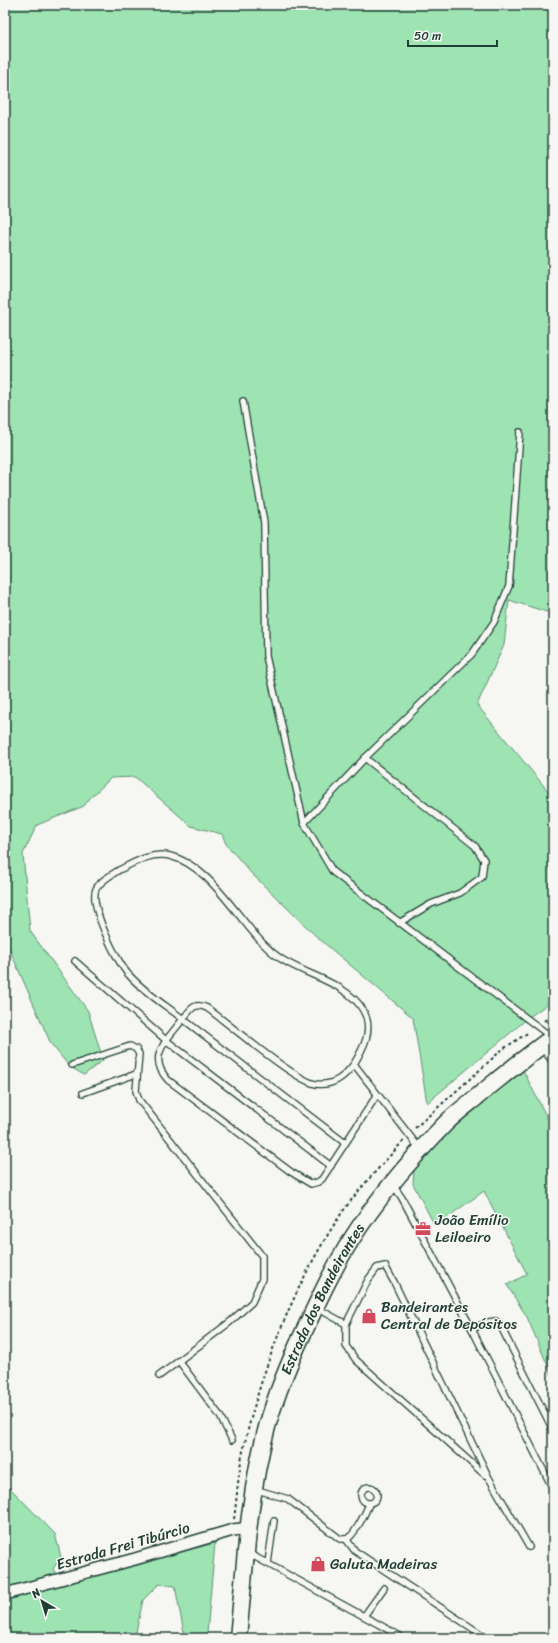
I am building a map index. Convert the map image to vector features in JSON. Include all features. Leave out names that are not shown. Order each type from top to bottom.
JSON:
[{"type":"main road","name":"Estrada dos Bandeirantes","points":[[238,1638],[246,1552],[254,1489],[266,1428],[279,1387],[315,1307],[352,1239],[392,1185],[421,1151],[456,1115],[548,1040]]},
{"type":"street","name":"Estrada Frei Tibúrcio","points":[[5,1594],[135,1559],[233,1530],[249,1528]]},
{"type":"lane","points":[[243,402],[264,523],[266,656],[304,823],[333,872],[548,1040],[553,1062]]},
{"type":"lane","points":[[304,823],[365,758],[472,654],[494,622],[509,586],[520,432]]},
{"type":"lane","points":[[365,758],[475,846],[484,860],[482,877],[466,889],[431,904],[399,923]]},
{"type":"lane","points":[[345,1143],[183,1019],[129,976],[110,944],[97,908],[95,891],[99,884],[113,873],[133,862],[152,855],[168,856],[179,859],[198,870],[222,894],[262,942],[278,957],[330,983],[354,1000],[363,1009],[368,1020],[368,1034],[364,1047],[346,1074],[336,1081],[315,1084],[306,1081],[286,1068],[207,1008],[200,1005],[194,1006],[183,1019],[160,1051],[158,1059],[161,1072],[168,1080],[305,1182],[311,1184],[318,1182],[331,1166],[377,1095]]},
{"type":"lane","points":[[75,961],[167,1041],[331,1166]]},
{"type":"lane","points":[[72,1065],[130,1046],[136,1049],[139,1054],[136,1074],[136,1091],[139,1100],[262,1256],[262,1279],[252,1302],[230,1322],[159,1376]]},
{"type":"lane","points":[[354,1064],[421,1151]]},
{"type":"lane","points":[[84,1093],[136,1074]]},
{"type":"lane","points":[[392,1185],[402,1198],[472,1329],[553,1489]]},
{"type":"lane","points":[[489,1478],[356,1360],[346,1346],[346,1324],[368,1280],[377,1268],[385,1266],[489,1478],[528,1546]]},
{"type":"lane","points":[[315,1307],[346,1324]]},
{"type":"lane","points":[[472,1329],[488,1322],[496,1321],[499,1323],[553,1430]]},
{"type":"lane","points":[[179,1361],[220,1416],[232,1440]]},
{"type":"lane","points":[[254,1489],[288,1499],[340,1539],[346,1539],[352,1535],[367,1511],[369,1504]]},
{"type":"lane","points":[[268,1564],[274,1521]]},
{"type":"lane","points":[[346,1539],[355,1551],[487,1638]]},
{"type":"lane","points":[[246,1552],[400,1636]]},
{"type":"lane","points":[[364,1616],[384,1588]]},
{"type":"green space","points":[[5,5],[553,5],[553,443],[551,450],[553,464],[553,614],[509,600],[504,645],[477,705],[553,797],[553,1000],[528,1018],[427,1103],[413,1018],[317,937],[251,873],[226,844],[222,834],[191,826],[135,777],[111,778],[90,798],[84,806],[37,825],[23,854],[30,931],[88,1011],[103,1060],[84,1075],[69,1066],[51,1044],[5,939]]},
{"type":"green space","points":[[523,1070],[553,1130],[553,1378],[527,1317],[507,1285],[527,1274],[484,1191],[435,1226],[413,1184],[414,1170],[444,1136],[468,1114]]},
{"type":"green space","points":[[5,1483],[55,1534],[61,1557],[53,1569],[61,1583],[215,1543],[207,1633],[195,1638],[185,1638],[175,1586],[159,1584],[143,1600],[136,1632],[119,1638],[5,1638]]},
{"type":"place","name":"João Emílio Leiloeiro","points":[[423,1229]]},
{"type":"place","name":"Bandeirantes Central de Depósitos","points":[[369,1316]]},
{"type":"place","name":"Galuta Madeiras","points":[[318,1564]]}]
